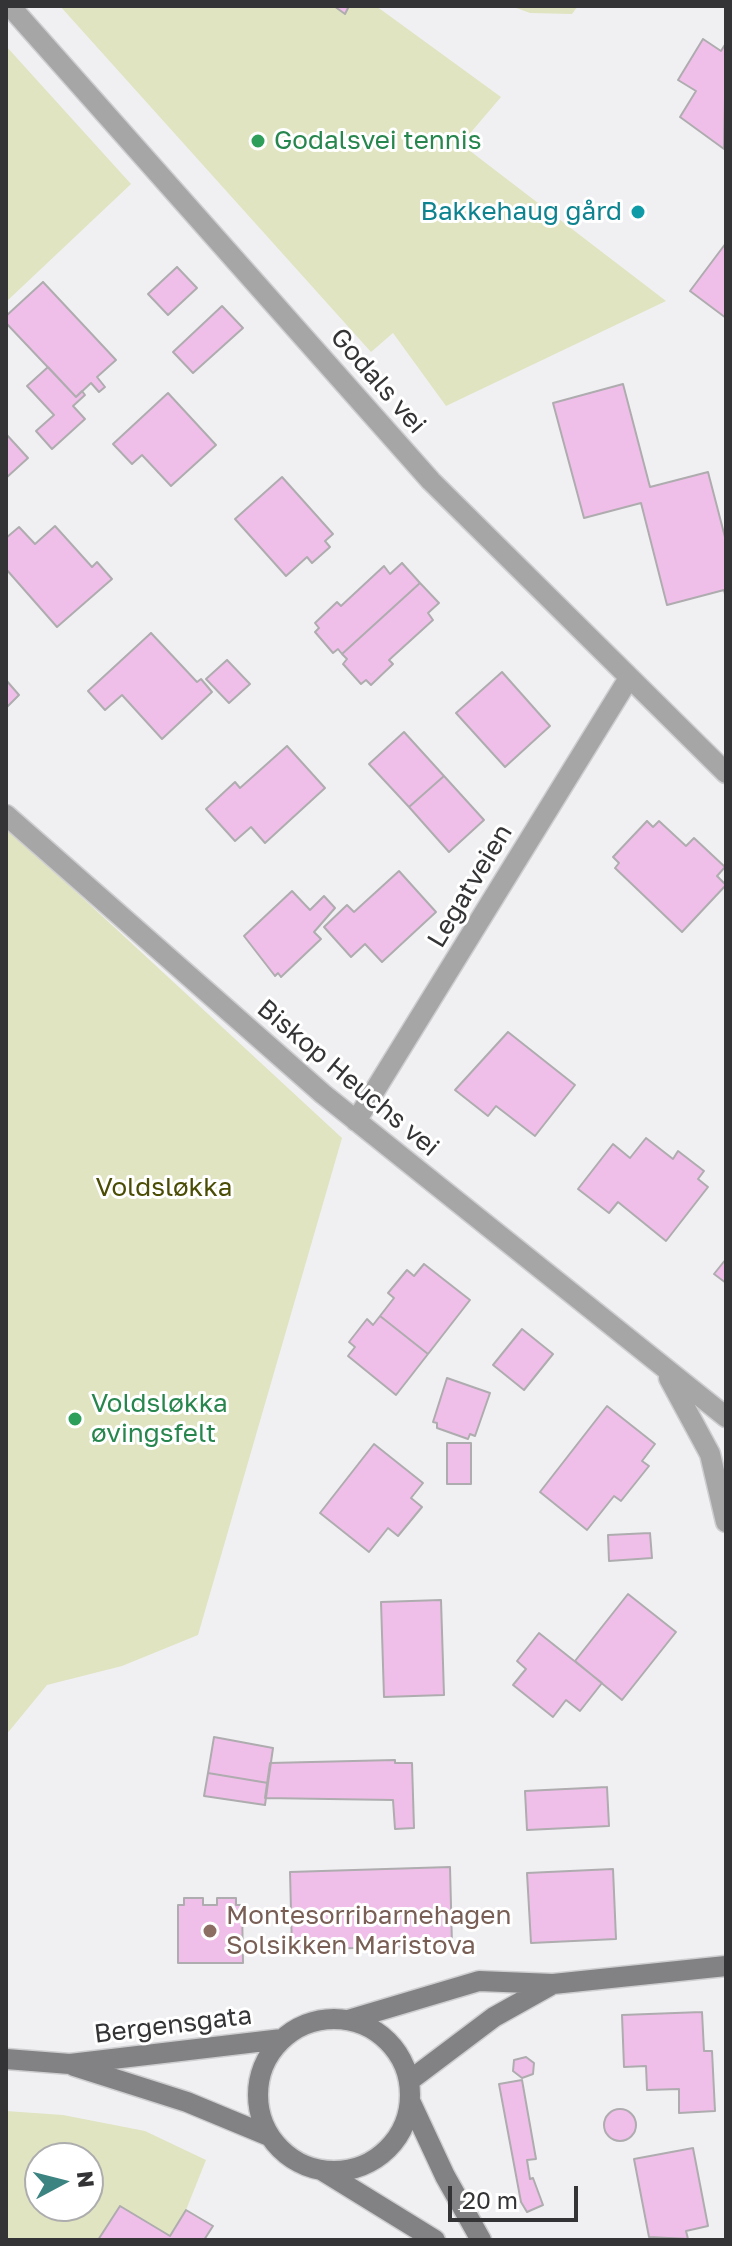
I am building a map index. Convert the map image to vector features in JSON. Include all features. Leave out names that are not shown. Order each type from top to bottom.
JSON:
[{"type":"main road","points":[[348,2020],[370,2027],[388,2041],[402,2060],[409,2081],[411,2103],[406,2123],[396,2142],[381,2156],[343,2172],[323,2171],[301,2165],[269,2136],[261,2120],[258,2085],[262,2068],[282,2039],[313,2021],[348,2020],[479,1981],[553,1984],[726,1966]]},
{"type":"main road","points":[[409,2081],[494,2017],[553,1984]]},
{"type":"main road","name":"Bergensgata","points":[[6,2059],[70,2064],[282,2039]]},
{"type":"main road","name":"Bergensgata","points":[[70,2064],[187,2102],[269,2136]]},
{"type":"main road","points":[[411,2103],[445,2176],[481,2240]]},
{"type":"main road","points":[[323,2171],[435,2240]]},
{"type":"street","name":"Godals vei","points":[[10,6],[431,481],[726,773]]},
{"type":"street","name":"Legatveien","points":[[356,1121],[629,678]]},
{"type":"street","name":"Biskop Heuchs vei","points":[[6,815],[356,1121],[726,1417]]},
{"type":"street","name":"Biskop Heuchs vei","points":[[666,1371],[710,1454],[726,1522]]},
{"type":"green space","points":[[60,6],[376,6],[501,97],[461,144],[666,301],[446,406],[393,333],[371,352]]},
{"type":"green space","points":[[511,6],[578,6],[572,14],[530,13]]},
{"type":"green space","points":[[6,46],[131,184],[6,302]]},
{"type":"green space","name":"Voldsløkka","points":[[6,827],[342,1138],[198,1635],[122,1666],[47,1685],[6,1735]]},
{"type":"green space","points":[[6,2111],[63,2115],[145,2131],[206,2160],[186,2210],[170,2236],[120,2206],[98,2240],[6,2240]]},
{"type":"building","points":[[334,6],[349,6],[345,14]]},
{"type":"building","points":[[703,39],[721,51],[726,43],[724,149],[680,117],[696,91],[678,80]]},
{"type":"building","points":[[726,243],[726,318],[690,291]]},
{"type":"building","points":[[177,267],[197,288],[168,315],[148,294]]},
{"type":"building","points":[[43,282],[116,360],[97,377],[105,387],[99,392],[91,383],[76,397],[6,323],[6,316]]},
{"type":"building","points":[[222,306],[243,328],[193,373],[173,352]]},
{"type":"building","points":[[48,367],[76,397],[82,391],[85,395],[73,406],[85,419],[52,449],[36,431],[54,415],[27,386]]},
{"type":"building","points":[[623,384],[650,487],[708,472],[726,541],[726,598],[724,590],[667,605],[641,503],[584,518],[553,403]]},
{"type":"building","points":[[168,393],[216,445],[171,486],[142,455],[132,464],[113,444]]},
{"type":"building","points":[[6,434],[28,458],[6,478]]},
{"type":"building","points":[[282,477],[333,534],[325,541],[330,547],[312,563],[307,557],[286,576],[235,519]]},
{"type":"building","points":[[55,526],[92,567],[97,562],[112,579],[57,627],[6,569],[6,538],[19,527],[35,544]]},
{"type":"building","points":[[402,563],[420,583],[342,654],[338,649],[333,653],[315,632],[319,628],[315,623],[337,602],[341,606],[384,566],[390,574]]},
{"type":"building","points":[[420,583],[439,603],[428,613],[433,620],[389,660],[393,664],[371,685],[366,680],[361,684],[343,664],[347,659],[342,654]]},
{"type":"building","points":[[151,633],[197,682],[201,679],[212,692],[162,739],[122,695],[105,710],[88,691]]},
{"type":"building","points":[[227,660],[250,684],[229,703],[206,679]]},
{"type":"building","points":[[502,672],[550,726],[505,767],[456,713]]},
{"type":"building","points":[[6,680],[19,695],[6,708]]},
{"type":"building","points":[[404,732],[444,776],[409,807],[369,764]]},
{"type":"building","points":[[287,746],[325,788],[265,843],[251,827],[235,841],[206,809],[235,782],[240,788]]},
{"type":"building","points":[[444,776],[484,820],[449,852],[409,807]]},
{"type":"building","points":[[647,821],[653,827],[659,821],[686,846],[694,838],[725,867],[717,876],[726,885],[682,932],[615,868],[619,863],[613,857]]},
{"type":"building","points":[[399,871],[436,912],[382,962],[365,944],[351,957],[324,927],[347,905],[354,912]]},
{"type":"building","points":[[292,891],[310,910],[324,896],[335,908],[314,932],[321,939],[281,977],[278,973],[275,976],[244,936]]},
{"type":"building","points":[[508,1032],[575,1085],[535,1136],[496,1106],[488,1116],[455,1090]]},
{"type":"building","points":[[646,1138],[673,1159],[678,1151],[704,1171],[698,1179],[708,1187],[666,1241],[618,1202],[609,1213],[578,1189],[613,1144],[630,1158]]},
{"type":"building","points":[[726,1259],[726,1283],[714,1274]]},
{"type":"building","points":[[424,1264],[470,1300],[428,1354],[380,1316],[394,1298],[388,1293],[407,1270],[414,1276]]},
{"type":"building","points":[[380,1316],[428,1354],[396,1395],[348,1356],[355,1347],[349,1342],[367,1319],[373,1325]]},
{"type":"building","points":[[522,1329],[553,1354],[524,1390],[493,1365]]},
{"type":"building","points":[[447,1378],[490,1393],[475,1436],[470,1434],[468,1439],[437,1428],[437,1423],[433,1422]]},
{"type":"building","points":[[607,1406],[655,1444],[642,1461],[649,1466],[621,1501],[614,1496],[587,1530],[540,1492]]},
{"type":"building","points":[[447,1443],[471,1443],[471,1484],[447,1484]]},
{"type":"building","points":[[374,1444],[423,1483],[411,1498],[422,1507],[398,1536],[388,1528],[369,1552],[320,1513]]},
{"type":"building","points":[[650,1533],[652,1558],[609,1561],[608,1535]]},
{"type":"building","points":[[628,1594],[676,1632],[622,1700],[575,1661]]},
{"type":"building","points":[[441,1600],[444,1695],[384,1697],[381,1602]]},
{"type":"building","points":[[539,1633],[602,1683],[580,1711],[566,1700],[553,1717],[513,1685],[526,1669],[517,1661]]},
{"type":"building","points":[[214,1737],[273,1748],[268,1783],[208,1773]]},
{"type":"building","points":[[395,1760],[395,1763],[412,1763],[414,1828],[395,1829],[393,1800],[265,1798],[270,1763]]},
{"type":"building","points":[[208,1773],[268,1783],[265,1805],[204,1796]]},
{"type":"building","points":[[607,1787],[609,1826],[527,1830],[525,1791]]},
{"type":"building","points":[[450,1867],[452,1945],[292,1950],[290,1872]]},
{"type":"building","points":[[613,1869],[616,1939],[531,1943],[527,1873]]},
{"type":"building","points":[[184,1898],[203,1898],[203,1905],[217,1905],[217,1898],[236,1898],[236,1905],[242,1905],[243,1963],[178,1963],[178,1905],[184,1905]]},
{"type":"building","points":[[702,2012],[704,2051],[712,2051],[715,2111],[679,2113],[679,2089],[647,2090],[646,2066],[624,2067],[622,2015]]},
{"type":"building","points":[[526,2057],[534,2063],[533,2074],[522,2078],[513,2071],[514,2060]]},
{"type":"building","points":[[522,2080],[536,2159],[527,2160],[530,2179],[533,2178],[543,2205],[527,2212],[521,2202],[499,2084]]},
{"type":"building","points":[[620,2109],[631,2114],[636,2125],[631,2136],[620,2141],[609,2136],[604,2125],[609,2114]]},
{"type":"building","points":[[693,2148],[708,2226],[686,2231],[688,2239],[649,2237],[634,2159]]},
{"type":"building","points":[[120,2206],[170,2236],[186,2210],[213,2226],[204,2240],[98,2240]]},
{"type":"place","name":"Godalsvei tennis","points":[[258,141]]},
{"type":"place","name":"Bakkehaug gård","points":[[638,212]]},
{"type":"place","name":"Voldsløkka øvingsfelt","points":[[75,1419]]},
{"type":"place","name":"Montesorribarnehagen Solsikken Maristova","points":[[210,1931]]}]
